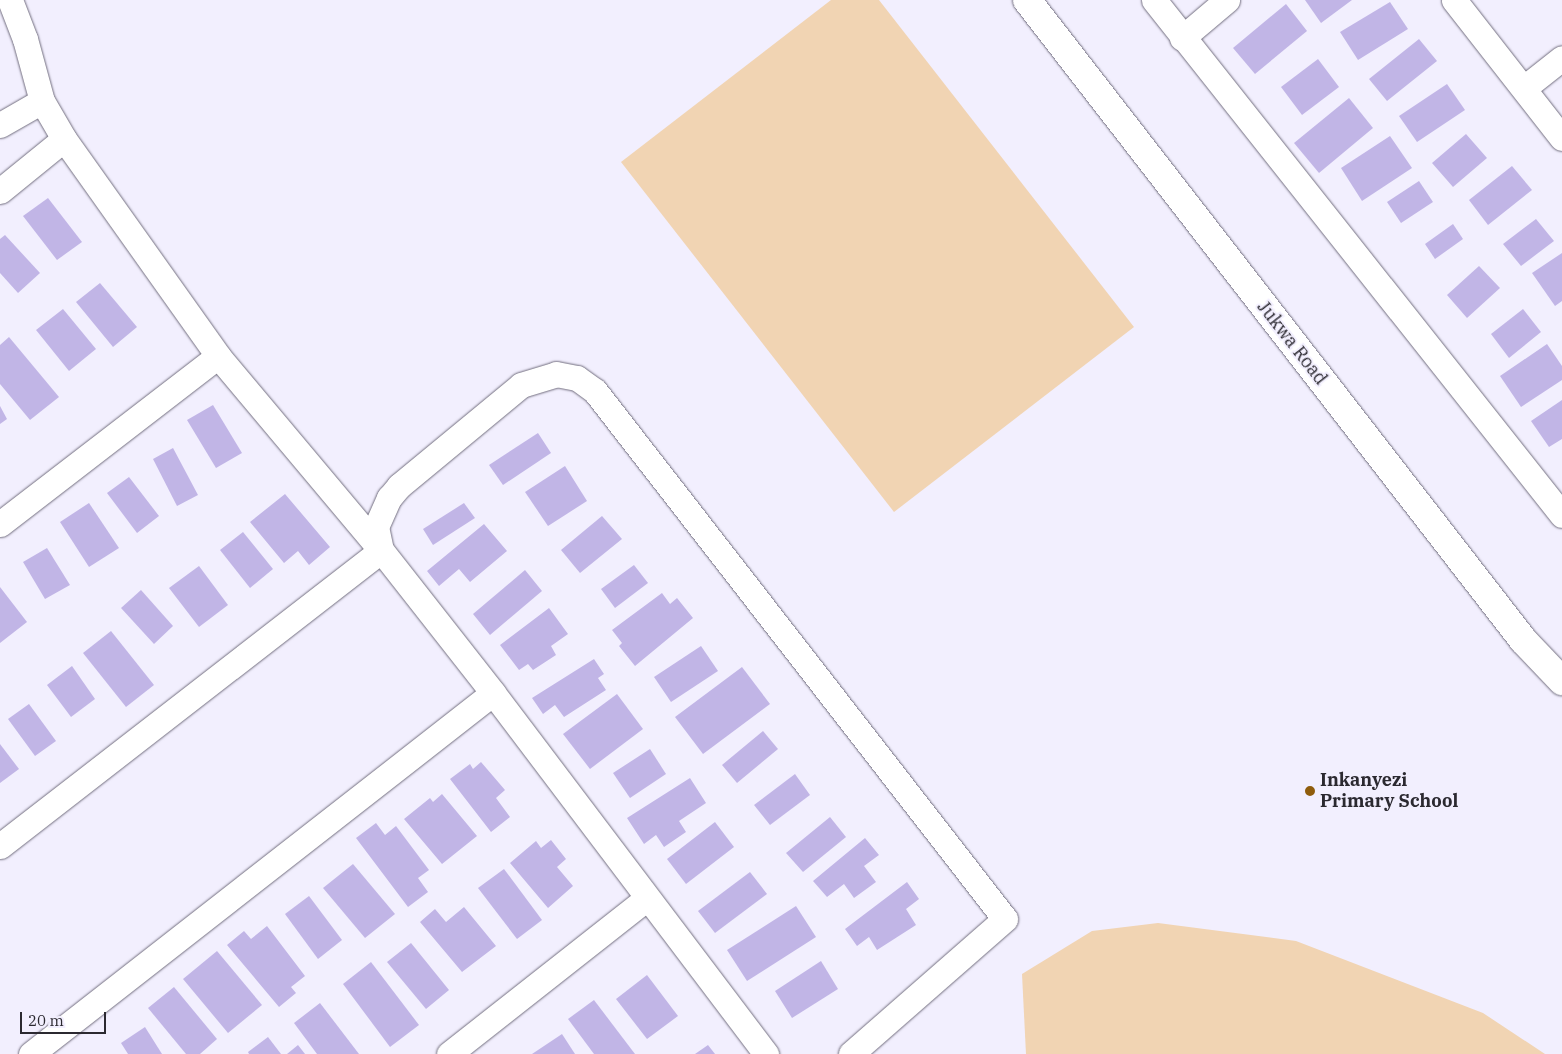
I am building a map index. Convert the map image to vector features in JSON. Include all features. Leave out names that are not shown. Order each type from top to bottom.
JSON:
[{"type":"street","points":[[10,0],[25,39],[42,101],[64,139],[218,356],[381,550],[493,693],[646,899],[766,1054]]},
{"type":"street","name":"Jukwa Road","points":[[1027,0],[1523,640],[1562,681]]},
{"type":"street","points":[[1154,0],[1182,38],[1562,515]]},
{"type":"street","points":[[1182,38],[1227,0]]},
{"type":"street","points":[[1454,0],[1562,138]]},
{"type":"street","points":[[1524,88],[1562,58]]},
{"type":"street","points":[[0,125],[42,101]]},
{"type":"street","points":[[0,191],[64,139]]},
{"type":"street","points":[[0,524],[218,356]]},
{"type":"street","points":[[381,550],[376,527],[389,498],[399,486],[521,386],[556,374],[577,378],[595,391],[1005,918],[851,1054]]},
{"type":"street","points":[[0,846],[381,550]]},
{"type":"street","points":[[31,1054],[493,693]]},
{"type":"street","points":[[449,1054],[646,899]]},
{"type":"shaded area","points":[[831,0],[879,0],[1134,327],[894,512],[621,162]]},
{"type":"shaded area","points":[[1158,923],[1296,941],[1483,1013],[1545,1054],[1026,1054],[1022,974],[1092,931]]},
{"type":"building","points":[[1305,0],[1352,0],[1321,23]]},
{"type":"building","points":[[1390,2],[1408,29],[1358,60],[1340,32]]},
{"type":"building","points":[[1286,4],[1307,31],[1255,74],[1233,48]]},
{"type":"building","points":[[1419,39],[1437,61],[1387,101],[1369,79]]},
{"type":"building","points":[[1318,59],[1339,87],[1302,115],[1281,87]]},
{"type":"building","points":[[1447,84],[1465,110],[1417,142],[1399,116]]},
{"type":"building","points":[[1349,98],[1373,128],[1319,173],[1294,143]]},
{"type":"building","points":[[1466,134],[1487,158],[1453,187],[1432,163]]},
{"type":"building","points":[[1390,136],[1412,168],[1362,201],[1341,168]]},
{"type":"building","points":[[1512,166],[1532,190],[1488,225],[1469,200]]},
{"type":"building","points":[[1419,181],[1433,202],[1401,223],[1387,202]]},
{"type":"building","points":[[48,198],[82,242],[57,260],[23,216]]},
{"type":"building","points":[[1536,219],[1554,241],[1521,266],[1503,244]]},
{"type":"building","points":[[1453,224],[1463,239],[1435,259],[1425,244]]},
{"type":"building","points":[[5,235],[40,273],[18,293],[0,273],[0,239]]},
{"type":"building","points":[[1562,253],[1562,301],[1555,306],[1532,273]]},
{"type":"building","points":[[1479,266],[1500,288],[1467,318],[1447,295]]},
{"type":"building","points":[[100,283],[137,327],[113,347],[76,302]]},
{"type":"building","points":[[63,309],[96,349],[69,371],[36,330]]},
{"type":"building","points":[[1523,309],[1541,332],[1509,358],[1491,334]]},
{"type":"building","points":[[9,337],[59,397],[30,420],[0,384],[0,345]]},
{"type":"building","points":[[1547,344],[1562,366],[1562,380],[1521,407],[1500,376]]},
{"type":"building","points":[[1562,400],[1562,439],[1549,447],[1531,421]]},
{"type":"building","points":[[213,405],[242,453],[216,468],[187,420]]},
{"type":"building","points":[[0,406],[7,419],[0,424]]},
{"type":"building","points":[[538,433],[551,453],[503,485],[489,465]]},
{"type":"building","points":[[173,448],[198,495],[177,506],[153,459]]},
{"type":"building","points":[[565,466],[587,501],[548,526],[525,492]]},
{"type":"building","points":[[129,477],[159,516],[137,533],[107,493]]},
{"type":"building","points":[[285,494],[330,547],[309,565],[298,551],[284,563],[250,522]]},
{"type":"building","points":[[89,503],[119,548],[89,567],[60,522]]},
{"type":"building","points":[[464,503],[475,518],[433,545],[423,529]]},
{"type":"building","points":[[602,516],[622,539],[580,573],[561,550]]},
{"type":"building","points":[[484,524],[507,551],[470,582],[459,569],[439,586],[427,571]]},
{"type":"building","points":[[243,532],[273,569],[250,588],[220,550]]},
{"type":"building","points":[[47,548],[70,585],[45,599],[23,562]]},
{"type":"building","points":[[634,565],[648,583],[615,608],[601,589]]},
{"type":"building","points":[[199,566],[228,605],[199,627],[169,588]]},
{"type":"building","points":[[525,570],[542,591],[490,635],[473,614]]},
{"type":"building","points":[[0,587],[27,622],[0,643]]},
{"type":"building","points":[[141,590],[173,626],[154,644],[121,608]]},
{"type":"building","points":[[662,593],[670,604],[677,598],[693,618],[635,666],[619,646],[622,643],[612,630]]},
{"type":"building","points":[[549,608],[568,634],[551,646],[556,655],[533,670],[528,664],[519,670],[500,645]]},
{"type":"building","points":[[111,631],[154,685],[126,707],[83,653]]},
{"type":"building","points":[[701,646],[718,671],[671,702],[654,677]]},
{"type":"building","points":[[594,659],[604,674],[598,678],[606,690],[564,717],[555,705],[543,714],[532,698]]},
{"type":"building","points":[[72,666],[95,699],[71,717],[47,685]]},
{"type":"building","points":[[742,667],[770,704],[703,754],[675,717]]},
{"type":"building","points":[[617,694],[643,729],[590,769],[563,734]]},
{"type":"building","points":[[29,704],[56,741],[35,756],[8,719]]},
{"type":"building","points":[[763,731],[778,749],[737,783],[722,765]]},
{"type":"building","points":[[0,744],[19,769],[0,783]]},
{"type":"building","points":[[650,749],[666,774],[630,798],[613,773]]},
{"type":"building","points":[[481,762],[505,790],[496,798],[510,817],[491,832],[450,779],[470,764],[473,769]]},
{"type":"building","points":[[795,774],[810,795],[770,825],[754,805]]},
{"type":"building","points":[[690,778],[706,803],[679,821],[686,832],[664,847],[656,835],[644,844],[627,818]]},
{"type":"building","points":[[442,794],[477,836],[442,864],[404,819],[430,798],[433,802]]},
{"type":"building","points":[[830,817],[846,837],[803,872],[786,853]]},
{"type":"building","points":[[715,822],[734,847],[686,884],[667,859]]},
{"type":"building","points":[[376,823],[385,835],[396,826],[429,870],[418,878],[428,892],[408,907],[356,838]]},
{"type":"building","points":[[865,838],[879,855],[864,866],[876,882],[854,898],[844,884],[827,897],[813,881]]},
{"type":"building","points":[[551,840],[566,859],[557,867],[573,886],[548,908],[510,863],[536,841],[541,848]]},
{"type":"building","points":[[353,864],[395,914],[365,938],[323,888]]},
{"type":"building","points":[[504,869],[542,920],[517,939],[478,888]]},
{"type":"building","points":[[750,872],[767,894],[715,933],[698,911]]},
{"type":"building","points":[[907,882],[919,899],[906,909],[916,925],[877,950],[869,937],[857,946],[845,929]]},
{"type":"building","points":[[309,896],[342,940],[318,959],[285,914]]},
{"type":"building","points":[[796,906],[816,937],[747,981],[727,950]]},
{"type":"building","points":[[464,907],[496,946],[462,972],[420,922],[435,909],[446,922]]},
{"type":"building","points":[[267,926],[305,976],[291,987],[296,993],[279,1007],[227,945],[244,931],[251,939]]},
{"type":"building","points":[[411,943],[449,990],[426,1009],[387,962]]},
{"type":"building","points":[[217,951],[262,1005],[228,1033],[183,979]]},
{"type":"building","points":[[821,961],[838,989],[792,1018],[775,991]]},
{"type":"building","points":[[371,962],[419,1025],[390,1047],[343,984]]},
{"type":"building","points":[[647,975],[678,1016],[647,1039],[616,999]]},
{"type":"building","points":[[174,987],[217,1039],[200,1054],[186,1054],[148,1008]]},
{"type":"building","points":[[594,1000],[635,1054],[594,1054],[568,1019]]},
{"type":"building","points":[[320,1003],[359,1054],[317,1054],[294,1023]]},
{"type":"building","points":[[145,1027],[162,1054],[128,1054],[121,1043]]},
{"type":"building","points":[[562,1034],[575,1054],[532,1054]]},
{"type":"building","points":[[268,1037],[281,1054],[249,1054],[248,1052]]},
{"type":"building","points":[[298,1045],[305,1054],[287,1054]]},
{"type":"building","points":[[708,1045],[715,1054],[695,1054]]},
{"type":"place","name":"Inkanyezi Primary School","points":[[1310,791]]}]
